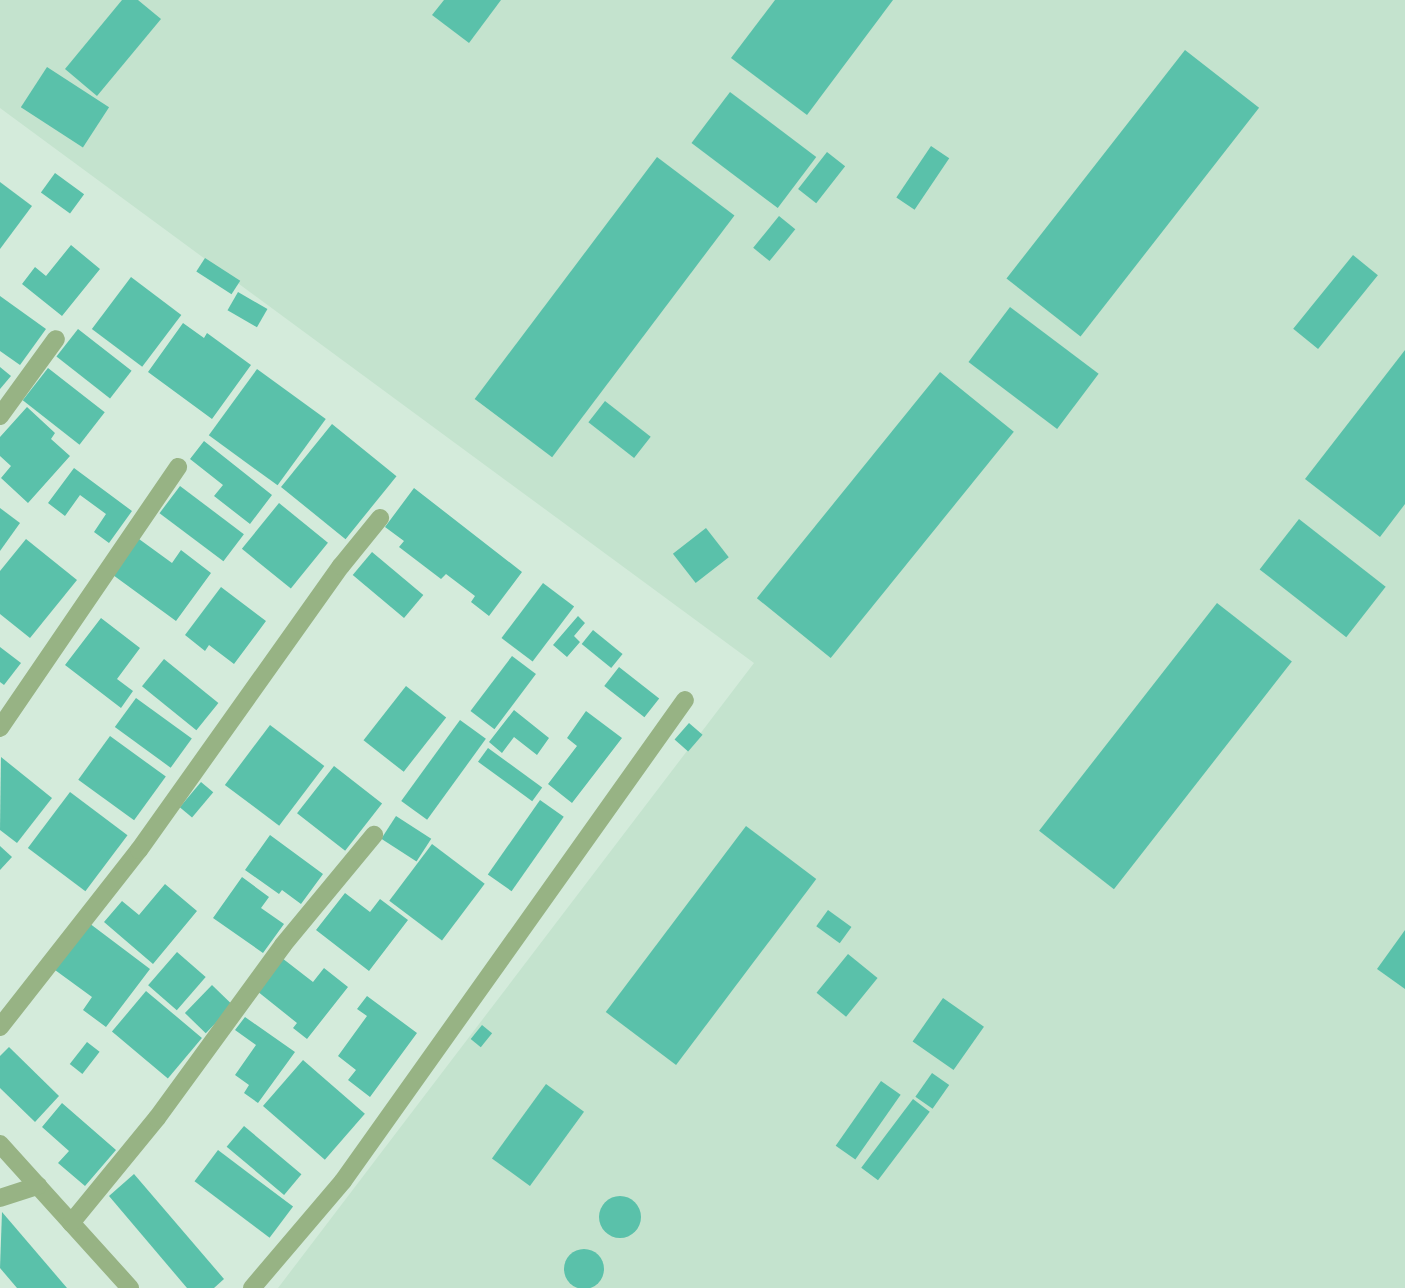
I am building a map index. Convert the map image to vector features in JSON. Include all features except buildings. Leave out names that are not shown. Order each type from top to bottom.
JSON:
[{"type":"street","points":[[0,417],[56,339]]},
{"type":"street","points":[[0,728],[178,467]]},
{"type":"street","points":[[0,1027],[139,850],[341,566],[380,518]]},
{"type":"street","points":[[252,1288],[343,1181],[685,700]]},
{"type":"street","points":[[71,1223],[164,1109],[283,945],[374,835]]},
{"type":"street","points":[[0,1144],[130,1288]]},
{"type":"street","points":[[0,1198],[38,1186]]},
{"type":"shaded area","points":[[0,0],[1405,0],[1405,1288],[278,1288],[754,663],[0,108]]}]
